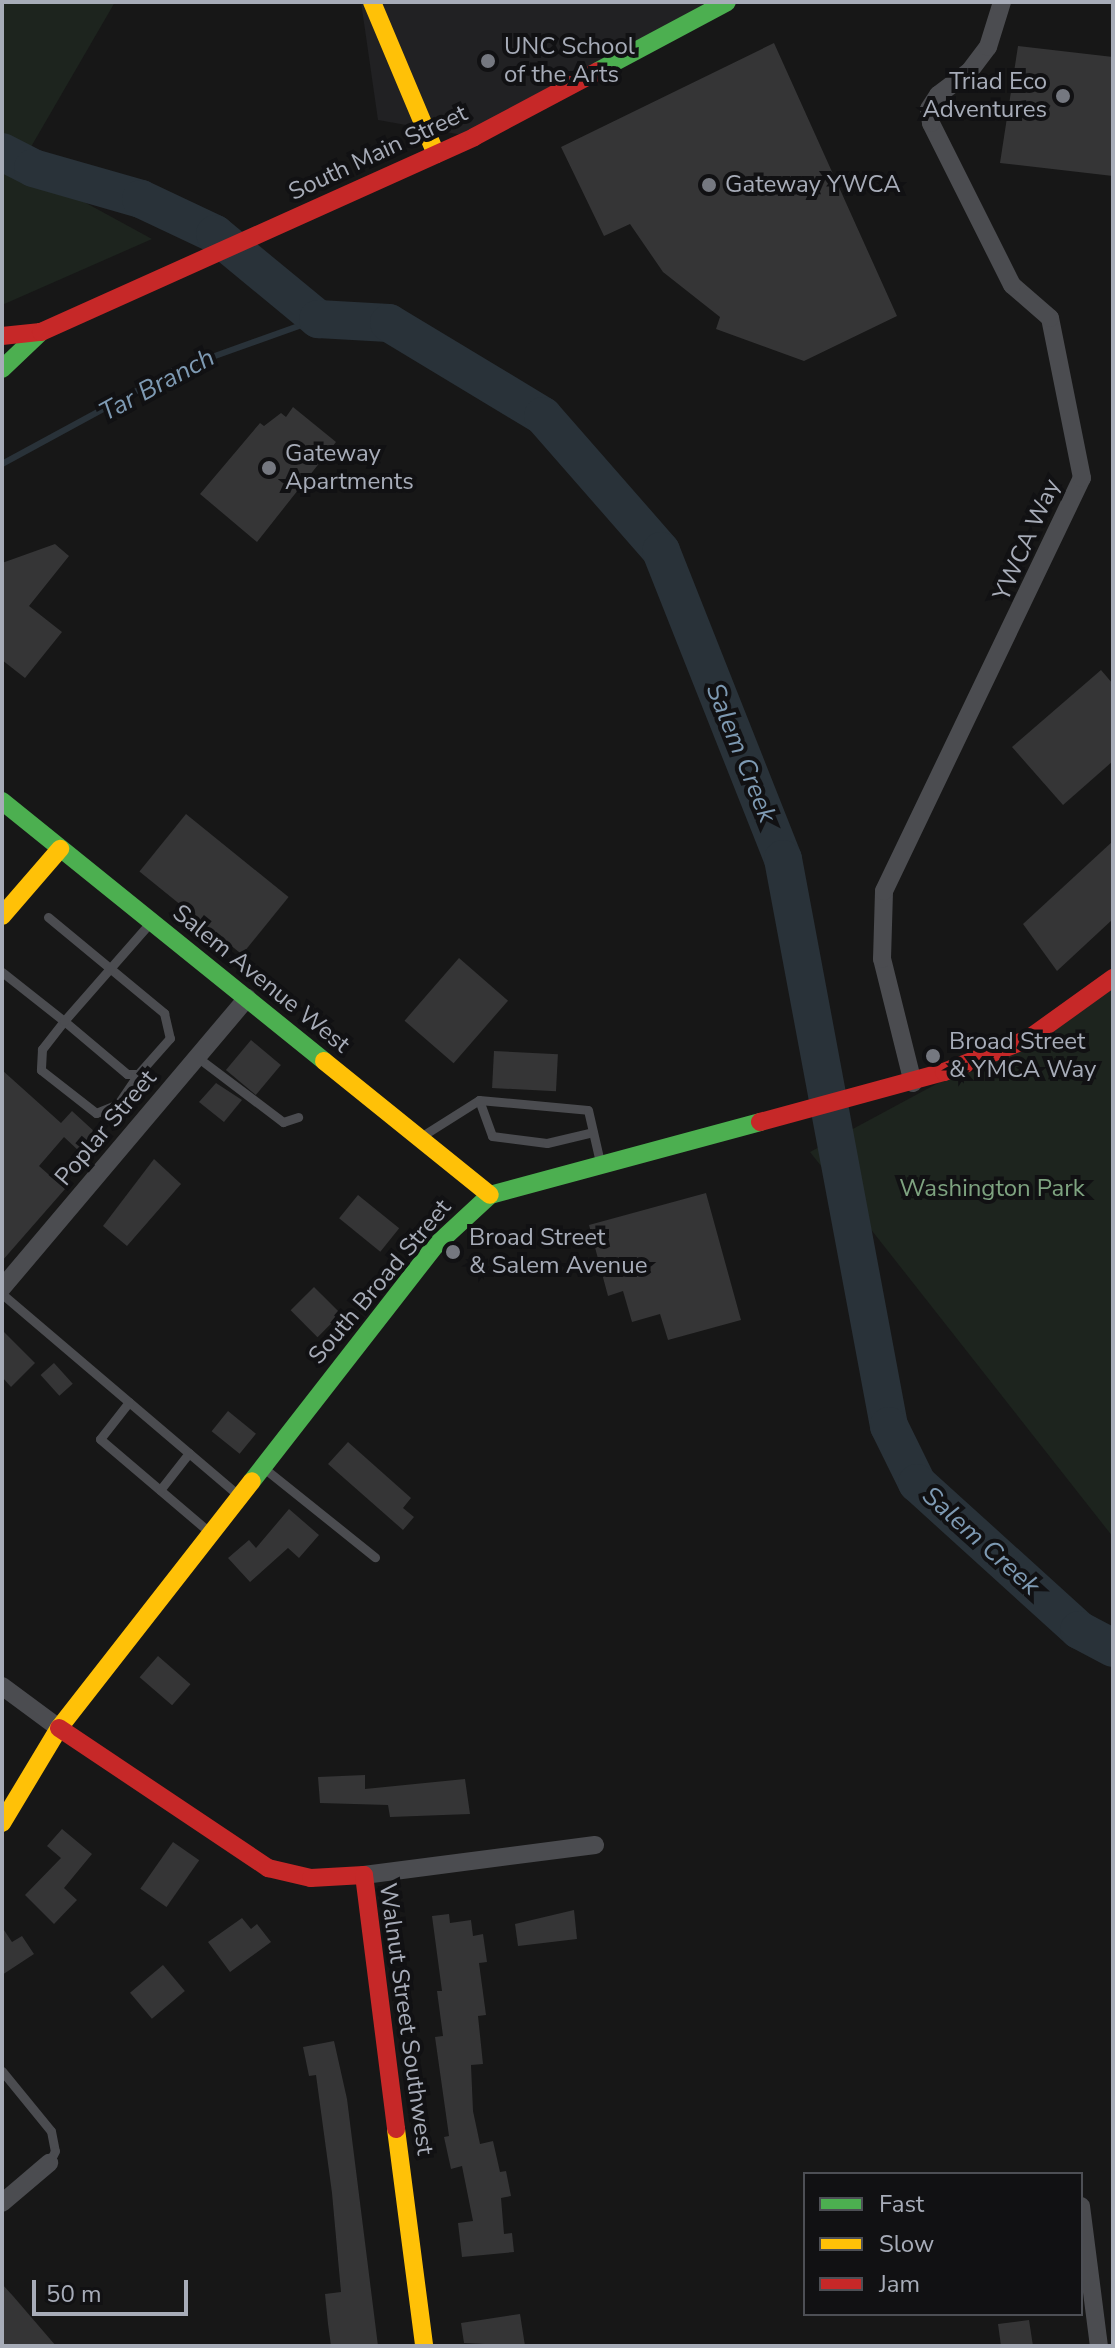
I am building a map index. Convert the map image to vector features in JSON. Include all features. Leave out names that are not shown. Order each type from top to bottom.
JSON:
[{"type":"street","points":[[372,2],[436,154]]},
{"type":"street","name":"South Main Street","points":[[2,336],[41,332],[436,154],[727,2]]},
{"type":"street","name":"YWCA Way","points":[[913,1083],[882,959],[884,891],[1082,478],[1050,318],[1012,285],[931,123],[929,109],[938,95],[969,72],[988,47],[1002,2]]},
{"type":"street","name":"South Main Street","points":[[2,369],[41,332]]},
{"type":"street","name":"Salem Avenue West","points":[[2,801],[490,1195]]},
{"type":"street","points":[[4,911],[60,849]]},
{"type":"street","name":"South Broad Street","points":[[2,1823],[59,1728],[435,1246],[490,1195],[913,1083],[1028,1039],[1113,978]]},
{"type":"street","name":"Poplar Street","points":[[2,1291],[247,998]]},
{"type":"street","name":"Walnut Street Southwest","points":[[2,1686],[59,1728],[268,1868],[311,1878],[364,1875],[424,2346]]},
{"type":"street","points":[[364,1875],[595,1845]]},
{"type":"street","points":[[2,2203],[49,2163]]},
{"type":"street","points":[[1083,2222],[1099,2346]]},
{"type":"lane","points":[[48,917],[111,967],[164,1013],[168,1025],[170,1038],[138,1074],[137,1084],[108,1111],[84,1110],[47,1079],[39,1060],[64,1021],[111,967],[151,921]]},
{"type":"lane","points":[[3,975],[127,1074],[138,1074]]},
{"type":"lane","points":[[197,1057],[283,1122],[298,1117]]},
{"type":"lane","points":[[420,1138],[479,1100],[588,1110],[600,1165]]},
{"type":"lane","points":[[479,1100],[492,1136],[547,1143],[593,1132]]},
{"type":"lane","points":[[2,1291],[240,1496]]},
{"type":"lane","points":[[129,1402],[100,1439],[211,1533]]},
{"type":"lane","points":[[160,1490],[189,1453]]},
{"type":"lane","points":[[262,1467],[375,1557]]},
{"type":"lane","points":[[2,2071],[51,2131],[55,2151],[49,2163]]},
{"type":"shaded area","name":"UNC School of the Arts","points":[[361,2],[709,2],[474,137],[378,120]]},
{"type":"green space","points":[[2,2],[115,2],[28,152],[2,138]]},
{"type":"green space","points":[[2,162],[20,167],[152,239],[2,305]]},
{"type":"green space","name":"Washington Park","points":[[1113,989],[1113,1537],[810,1152]]},
{"type":"building","name":"Gateway YWCA","points":[[774,43],[897,316],[804,361],[716,329],[720,317],[663,272],[630,224],[604,236],[561,147]]},
{"type":"building","name":"Triad Eco Adventures","points":[[1018,46],[1113,57],[1113,176],[1000,163]]},
{"type":"building","name":"Gateway Apartments","points":[[293,407],[336,442],[257,542],[200,494],[260,423],[264,426],[281,413],[286,417]]},
{"type":"building","points":[[55,544],[69,556],[29,606],[62,632],[25,678],[2,660],[2,563]]},
{"type":"building","points":[[1101,670],[1113,684],[1113,761],[1063,805],[1012,747]]},
{"type":"building","points":[[186,814],[289,897],[242,955],[139,872]]},
{"type":"building","points":[[1113,841],[1113,919],[1057,971],[1023,924]]},
{"type":"building","points":[[459,958],[508,1001],[454,1063],[405,1021]]},
{"type":"building","points":[[251,1040],[281,1065],[256,1095],[226,1070]]},
{"type":"building","points":[[494,1051],[558,1054],[556,1091],[492,1088]]},
{"type":"building","points":[[2,1070],[61,1123],[72,1111],[96,1133],[80,1152],[64,1137],[39,1166],[65,1189],[2,1261]]},
{"type":"building","points":[[216,1083],[242,1100],[224,1122],[199,1102]]},
{"type":"building","points":[[154,1159],[181,1184],[127,1246],[103,1226]]},
{"type":"building","points":[[706,1193],[741,1320],[668,1340],[660,1314],[632,1322],[623,1291],[608,1296],[589,1225]]},
{"type":"building","points":[[358,1195],[399,1228],[380,1252],[339,1218]]},
{"type":"building","points":[[314,1287],[341,1314],[318,1337],[291,1310]]},
{"type":"building","points":[[2,1330],[35,1363],[11,1387],[2,1377]]},
{"type":"building","points":[[54,1363],[73,1384],[59,1396],[41,1375]]},
{"type":"building","points":[[228,1411],[256,1434],[240,1454],[212,1431]]},
{"type":"building","points":[[348,1442],[411,1498],[403,1508],[414,1517],[403,1530],[328,1464]]},
{"type":"building","points":[[289,1509],[319,1535],[299,1558],[288,1548],[250,1582],[228,1558],[249,1540],[256,1548]]},
{"type":"building","points":[[158,1656],[190,1684],[172,1705],[140,1677]]},
{"type":"building","points":[[365,1775],[365,1789],[465,1779],[470,1814],[390,1817],[388,1805],[320,1803],[318,1777]]},
{"type":"building","points":[[62,1829],[92,1854],[64,1888],[77,1900],[54,1924],[25,1895],[61,1858],[47,1846]]},
{"type":"building","points":[[173,1842],[199,1860],[167,1907],[140,1889]]},
{"type":"building","points":[[574,1910],[577,1939],[518,1946],[515,1924]]},
{"type":"building","points":[[449,1914],[450,1923],[471,1920],[473,1936],[483,1934],[487,1962],[479,1963],[486,2015],[478,2016],[483,2064],[471,2065],[473,2111],[480,2144],[493,2141],[500,2172],[506,2171],[511,2196],[501,2198],[504,2234],[512,2233],[514,2252],[462,2257],[458,2223],[473,2221],[462,2166],[451,2169],[444,2137],[449,2136],[435,2037],[443,2036],[437,1991],[442,1991],[432,1916]]},
{"type":"building","points":[[242,1918],[251,1929],[257,1924],[271,1942],[230,1972],[208,1942]]},
{"type":"building","points":[[2,1927],[12,1942],[22,1936],[34,1954],[2,1975]]},
{"type":"building","points":[[163,1965],[185,1991],[152,2019],[130,1993]]},
{"type":"building","points":[[334,2041],[347,2099],[378,2346],[331,2346],[325,2294],[341,2292],[332,2193],[316,2075],[309,2076],[303,2047]]},
{"type":"building","points":[[2,2284],[13,2296],[56,2346],[2,2346]]},
{"type":"building","points":[[520,2314],[525,2346],[464,2343],[461,2323]]},
{"type":"building","points":[[1029,2320],[1033,2346],[1001,2346],[998,2324]]},
{"type":"waterway","name":"Salem Creek","points":[[2,152],[33,168],[141,199],[215,234],[318,319],[389,323],[543,416],[661,551],[783,859],[889,1426],[917,1483],[1079,1630],[1113,1648]]},
{"type":"waterway","name":"Tar Branch","points":[[2,464],[173,371],[318,319]]},
{"type":"traffic: fast","points":[[598,71],[727,2]]},
{"type":"traffic: fast","points":[[2,369],[41,332]]},
{"type":"traffic: fast","points":[[2,801],[324,1061]]},
{"type":"traffic: fast","points":[[252,1481],[435,1246],[490,1195],[760,1122]]},
{"type":"traffic: slow","points":[[372,2],[436,154]]},
{"type":"traffic: slow","points":[[2,916],[60,849]]},
{"type":"traffic: slow","points":[[324,1061],[490,1195]]},
{"type":"traffic: slow","points":[[2,1823],[59,1728],[252,1481]]},
{"type":"traffic: slow","points":[[396,2129],[424,2346]]},
{"type":"traffic: jam","points":[[2,336],[41,332],[474,137],[598,71]]},
{"type":"traffic: jam","points":[[760,1122],[944,1072],[1028,1039],[1113,978]]},
{"type":"traffic: jam","points":[[59,1728],[268,1868],[311,1878],[364,1875],[396,2129]]},
{"type":"place","name":"UNC School of the Arts","points":[[488,61]]},
{"type":"place","name":"Triad Eco Adventures","points":[[1063,96]]},
{"type":"place","name":"Gateway YWCA","points":[[709,185]]},
{"type":"place","name":"Gateway Apartments","points":[[269,468]]},
{"type":"place","name":"Broad Street & YMCA Way","points":[[933,1056]]},
{"type":"place","name":"Broad Street & Salem Avenue","points":[[453,1252]]}]
